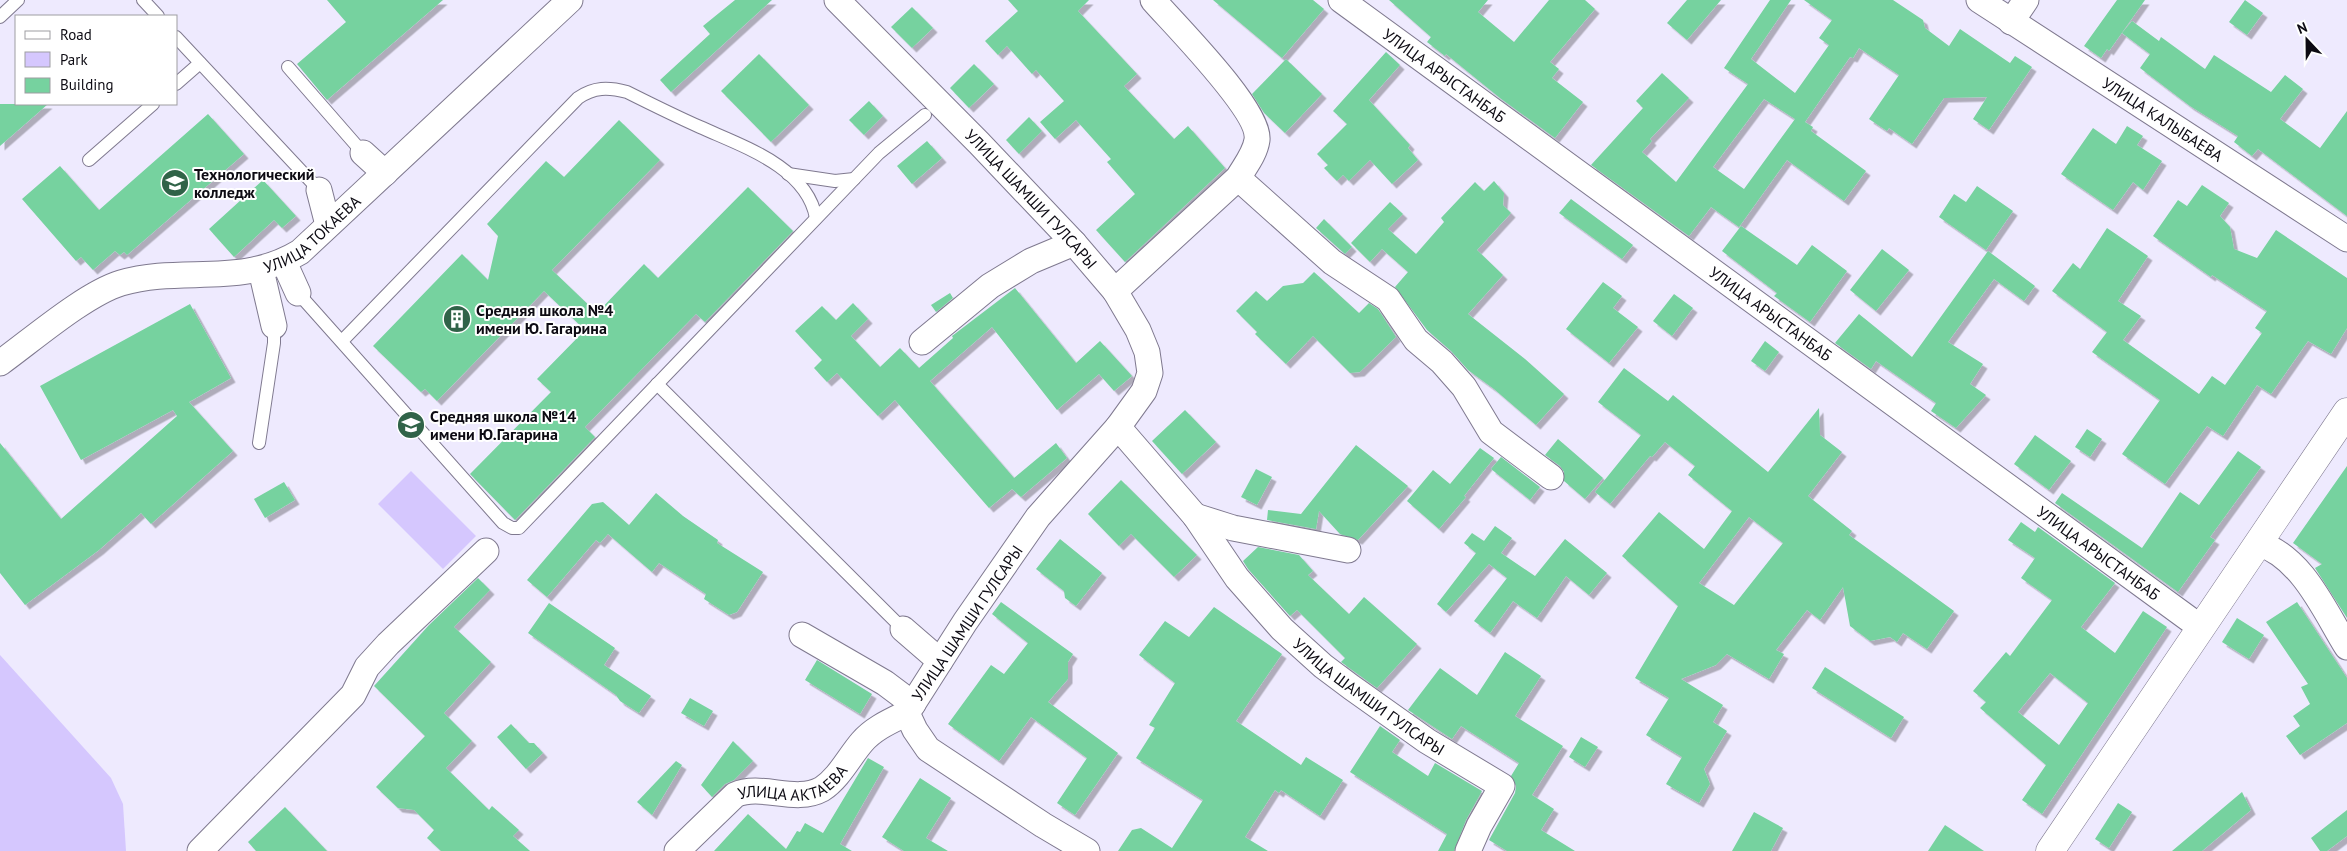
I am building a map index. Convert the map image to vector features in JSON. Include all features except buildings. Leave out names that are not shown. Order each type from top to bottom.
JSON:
[{"type":"main road","points":[[2050,851],[2347,412]]},
{"type":"street","name":"УЛИЦА ТОКАЕВА","points":[[0,363],[88,299],[120,283],[144,278],[217,275],[260,270],[284,262],[300,252],[570,0]]},
{"type":"street","name":"УЛИЦА ШАМШИ ГУЛСАРЫ","points":[[838,0],[932,109],[1074,242],[1115,291],[1138,330],[1147,352],[1150,373],[1144,392],[1118,427],[1038,517],[910,708],[915,730],[928,749],[1043,825],[1087,851]]},
{"type":"street","points":[[1115,291],[1238,178],[1252,156],[1257,139],[1248,111],[1153,0]]},
{"type":"street","name":"УЛИЦА АРЫСТАНБАБ","points":[[1341,0],[2200,627]]},
{"type":"street","name":"УЛИЦА КАЛЫБАЕВА","points":[[1978,0],[2347,240]]},
{"type":"street","points":[[2011,22],[2026,0]]},
{"type":"street","points":[[363,153],[385,173]]},
{"type":"street","points":[[1238,178],[1332,262],[1388,299],[1416,340],[1442,362],[1464,387],[1491,432],[1551,478]]},
{"type":"street","points":[[319,190],[328,226]]},
{"type":"street","points":[[922,342],[990,286],[1031,261],[1074,242]]},
{"type":"street","points":[[284,262],[298,293]]},
{"type":"street","points":[[260,270],[274,326]]},
{"type":"street","name":"УЛИЦА ШАМШИ ГУЛСАРЫ","points":[[1118,427],[1195,516],[1237,578],[1282,629],[1323,666],[1427,741],[1502,786],[1479,826],[1468,851]]},
{"type":"street","points":[[1195,516],[1233,528],[1348,550]]},
{"type":"street","points":[[2258,543],[2274,548],[2300,571],[2347,647]]},
{"type":"street","points":[[200,851],[353,695],[367,668],[388,644],[486,551]]},
{"type":"street","points":[[903,629],[940,661]]},
{"type":"street","points":[[802,635],[885,683],[910,708]]},
{"type":"street","name":"УЛИЦА АКТАЕВА","points":[[677,851],[735,795],[744,791],[805,795],[822,789],[835,777],[871,732],[910,708]]},
{"type":"lane","points":[[0,17],[18,0]]},
{"type":"lane","points":[[143,0],[157,15]]},
{"type":"lane","points":[[178,39],[319,190]]},
{"type":"lane","points":[[178,82],[200,63]]},
{"type":"lane","points":[[288,67],[363,153]]},
{"type":"lane","points":[[342,341],[578,98],[586,92],[612,88],[626,92],[760,154],[788,174],[807,194],[814,204],[816,218]]},
{"type":"lane","points":[[89,160],[153,105]]},
{"type":"lane","points":[[298,293],[503,524],[512,528],[518,528],[879,153],[932,109]]},
{"type":"lane","points":[[788,174],[835,181],[854,179]]},
{"type":"lane","points":[[259,443],[274,343],[274,326]]},
{"type":"lane","points":[[657,384],[903,629]]},
{"type":"green space","points":[[411,471],[476,536],[443,569],[378,504]]},
{"type":"green space","points":[[0,655],[111,778],[123,804],[126,851],[0,851]]},
{"type":"place","name":"Технологический колледж","points":[[175,183]]},
{"type":"place","name":"Средняя школа №4 имени Ю. Гагарина","points":[[457,319]]},
{"type":"place","name":"Средняя школа №14 имени Ю.Гагарина","points":[[411,425]]}]
